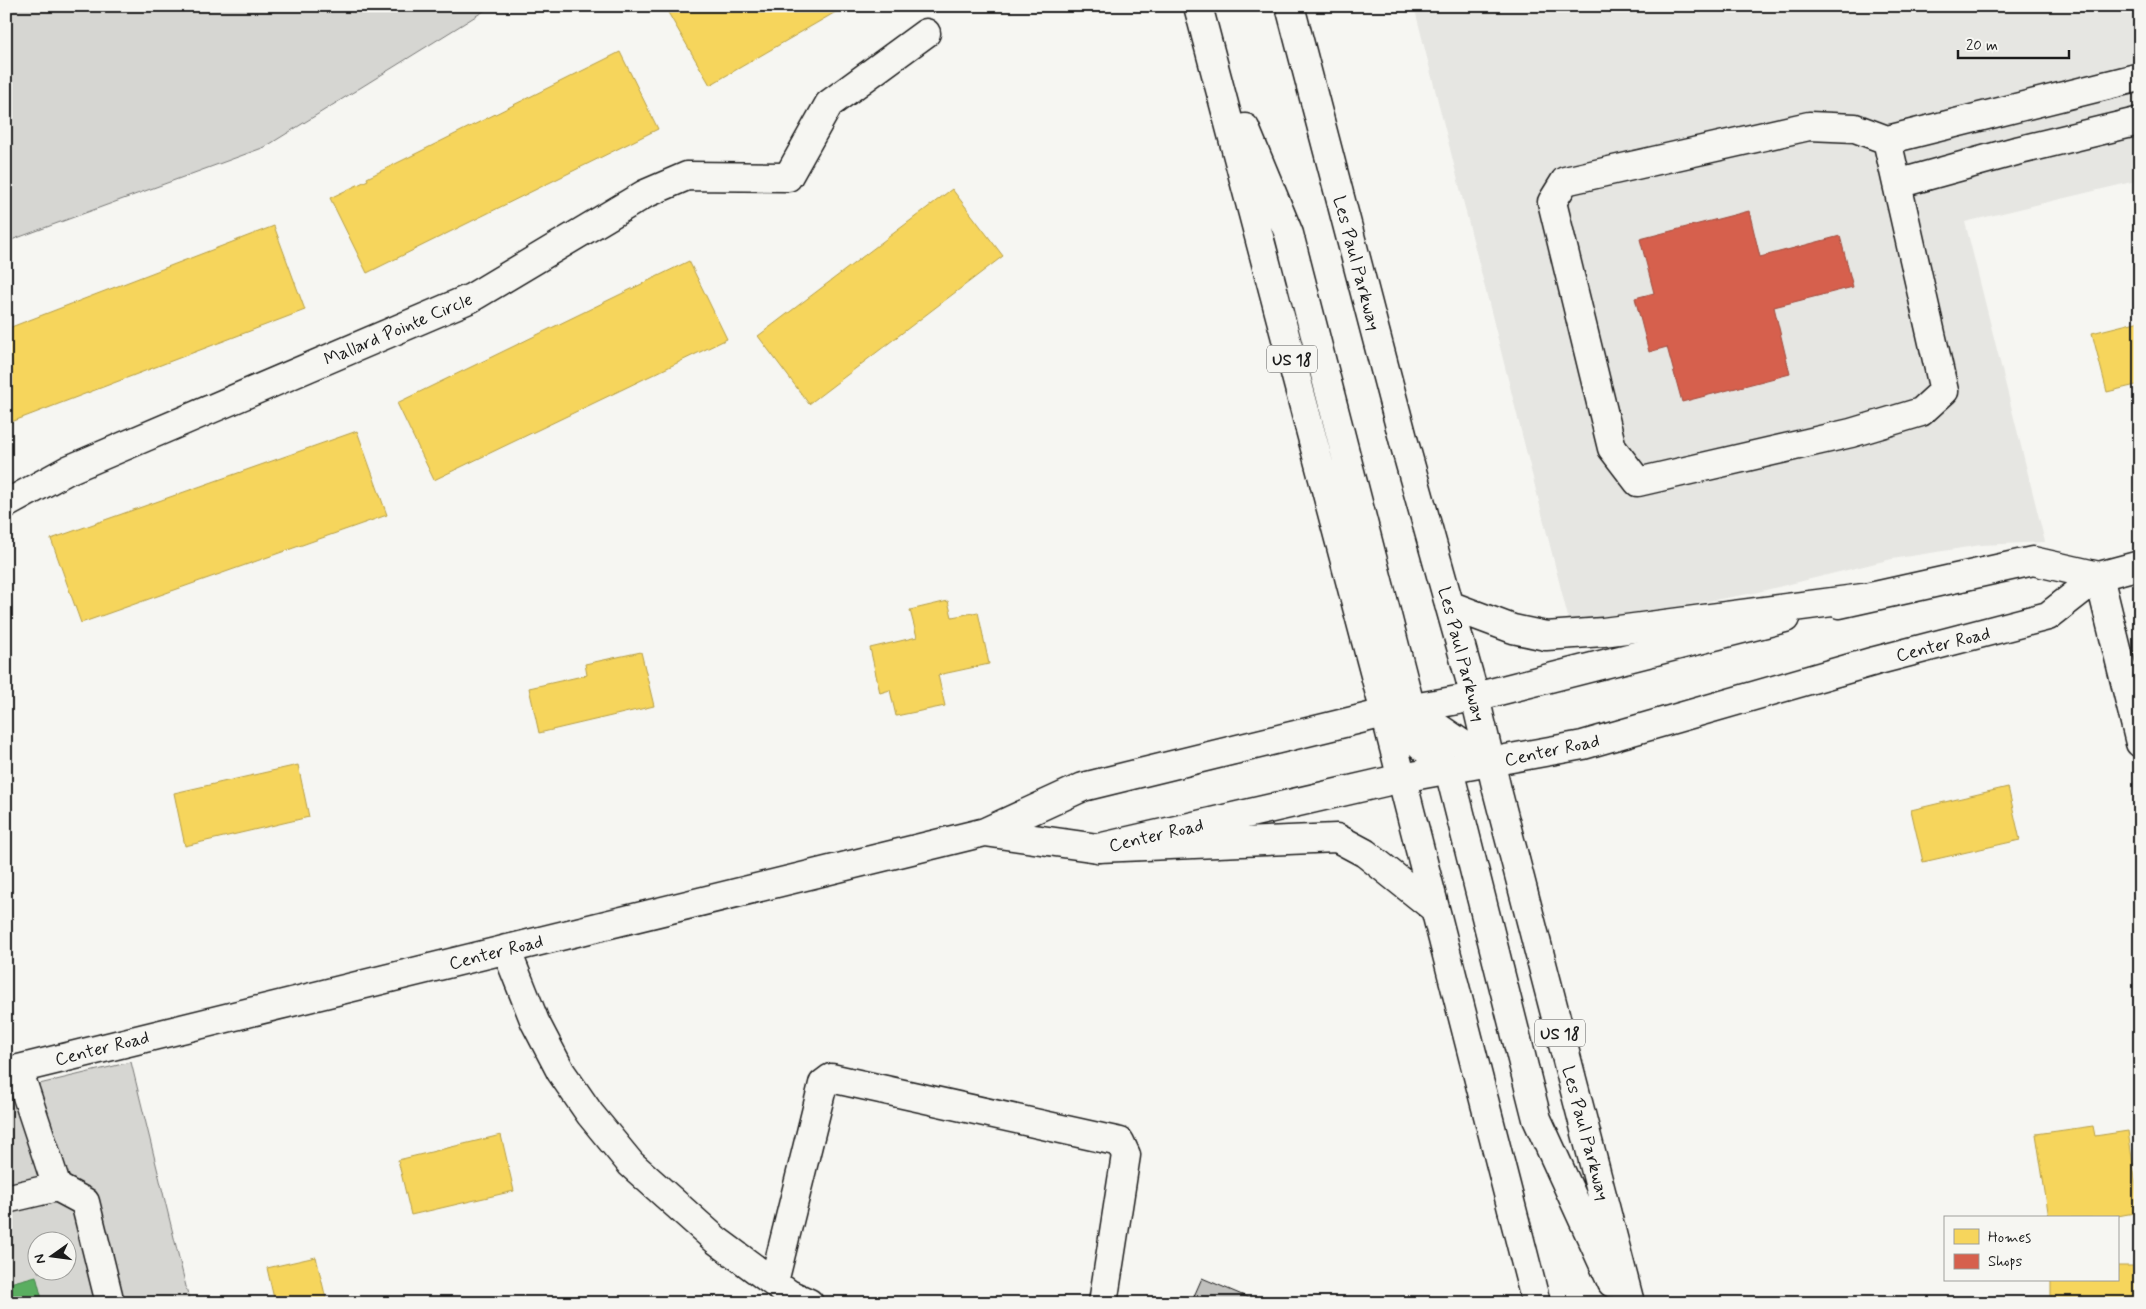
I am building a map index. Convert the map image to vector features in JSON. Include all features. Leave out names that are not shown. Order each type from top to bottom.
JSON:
[{"type":"street","name":"Les Paul Parkway","points":[[1290,6],[1405,446],[1475,697],[1490,763],[1630,1303]]},
{"type":"street","name":"US 18","points":[[1201,17],[1398,711],[1402,778],[1536,1303]]},
{"type":"street","name":"Mallard Pointe Circle","points":[[6,504],[68,470],[471,298],[645,194],[687,176],[788,177],[830,104],[926,33]]},
{"type":"street","points":[[1887,140],[1944,391],[1921,412],[1851,433],[1638,482],[1612,448],[1559,231],[1552,202],[1565,181],[1808,126],[1855,128],[1887,140],[2140,78]]},
{"type":"street","points":[[2088,90],[2098,131]]},
{"type":"street","points":[[1897,184],[2140,121]]},
{"type":"street","name":"Center Road","points":[[12,1070],[985,832],[1083,787],[1398,711],[1475,697],[1863,598],[2033,561],[2099,576]]},
{"type":"street","name":"Center Road","points":[[985,832],[1098,848],[1402,778],[1583,745],[1875,661],[2048,616],[2099,576],[2140,565]]},
{"type":"street","points":[[2099,576],[2140,743]]},
{"type":"street","points":[[1449,605],[1513,629],[1546,636],[1603,632],[1863,598]]},
{"type":"street","points":[[1398,711],[1490,763]]},
{"type":"street","points":[[1398,711],[1449,770],[1537,1119],[1621,1303]]},
{"type":"street","points":[[1098,848],[1337,838],[1365,853],[1435,909]]},
{"type":"street","points":[[506,950],[534,1022],[562,1072],[590,1114],[631,1164],[716,1240],[789,1294],[809,1303]]},
{"type":"street","points":[[12,1070],[57,1187],[85,1202],[110,1303]]},
{"type":"street","points":[[774,1282],[823,1084],[831,1078],[1120,1142],[1126,1155],[1103,1303]]},
{"type":"street","points":[[6,1199],[57,1187]]},
{"type":"shaded area","points":[[6,6],[492,6],[265,147],[6,242]]},
{"type":"shaded area","points":[[1414,6],[2140,6],[2140,180],[1965,222],[2045,542],[1981,545],[1892,559],[1754,593],[1652,611],[1569,621]]},
{"type":"shaded area","points":[[131,1062],[190,1303],[6,1303],[6,1092]]},
{"type":"building: Homes","points":[[670,6],[846,6],[710,85],[666,9]]},
{"type":"building: Homes","points":[[620,52],[658,129],[367,273],[330,198]]},
{"type":"building: Homes","points":[[952,189],[1003,256],[809,404],[758,336]]},
{"type":"building: Homes","points":[[274,226],[305,310],[6,424],[6,329]]},
{"type":"building: Homes","points":[[689,261],[727,339],[434,480],[397,403]]},
{"type":"building: Homes","points":[[2140,321],[2140,384],[2107,392],[2092,333]]},
{"type":"building: Homes","points":[[357,431],[387,515],[81,623],[51,539]]},
{"type":"building: Homes","points":[[948,601],[952,617],[978,612],[989,664],[938,675],[945,706],[896,716],[890,690],[880,693],[870,648],[917,637],[910,610]]},
{"type":"building: Homes","points":[[641,652],[654,706],[539,733],[529,688],[587,675],[585,664]]},
{"type":"building: Homes","points":[[298,765],[309,817],[185,846],[174,793]]},
{"type":"building: Homes","points":[[2008,787],[2020,840],[1923,862],[1911,810]]},
{"type":"building: Homes","points":[[2093,1126],[2095,1136],[2128,1131],[2140,1212],[2117,1216],[2049,1216],[2036,1134]]},
{"type":"building: Homes","points":[[501,1135],[514,1191],[411,1215],[398,1160]]},
{"type":"building: Homes","points":[[316,1257],[327,1303],[275,1303],[267,1268]]},
{"type":"building: Homes","points":[[2118,1266],[2140,1266],[2140,1303],[2051,1303],[2051,1282],[2118,1282]]},
{"type":"building: Shops","points":[[1749,211],[1760,257],[1840,236],[1853,287],[1774,307],[1790,374],[1682,402],[1667,347],[1649,352],[1635,298],[1654,293],[1640,239]]},
{"type":"building: Public","points":[[28,1278],[28,1282],[38,1282],[43,1303],[6,1303],[6,1284]]},
{"type":"building: Other","points":[[1202,1278],[1261,1303],[1191,1303]]}]
